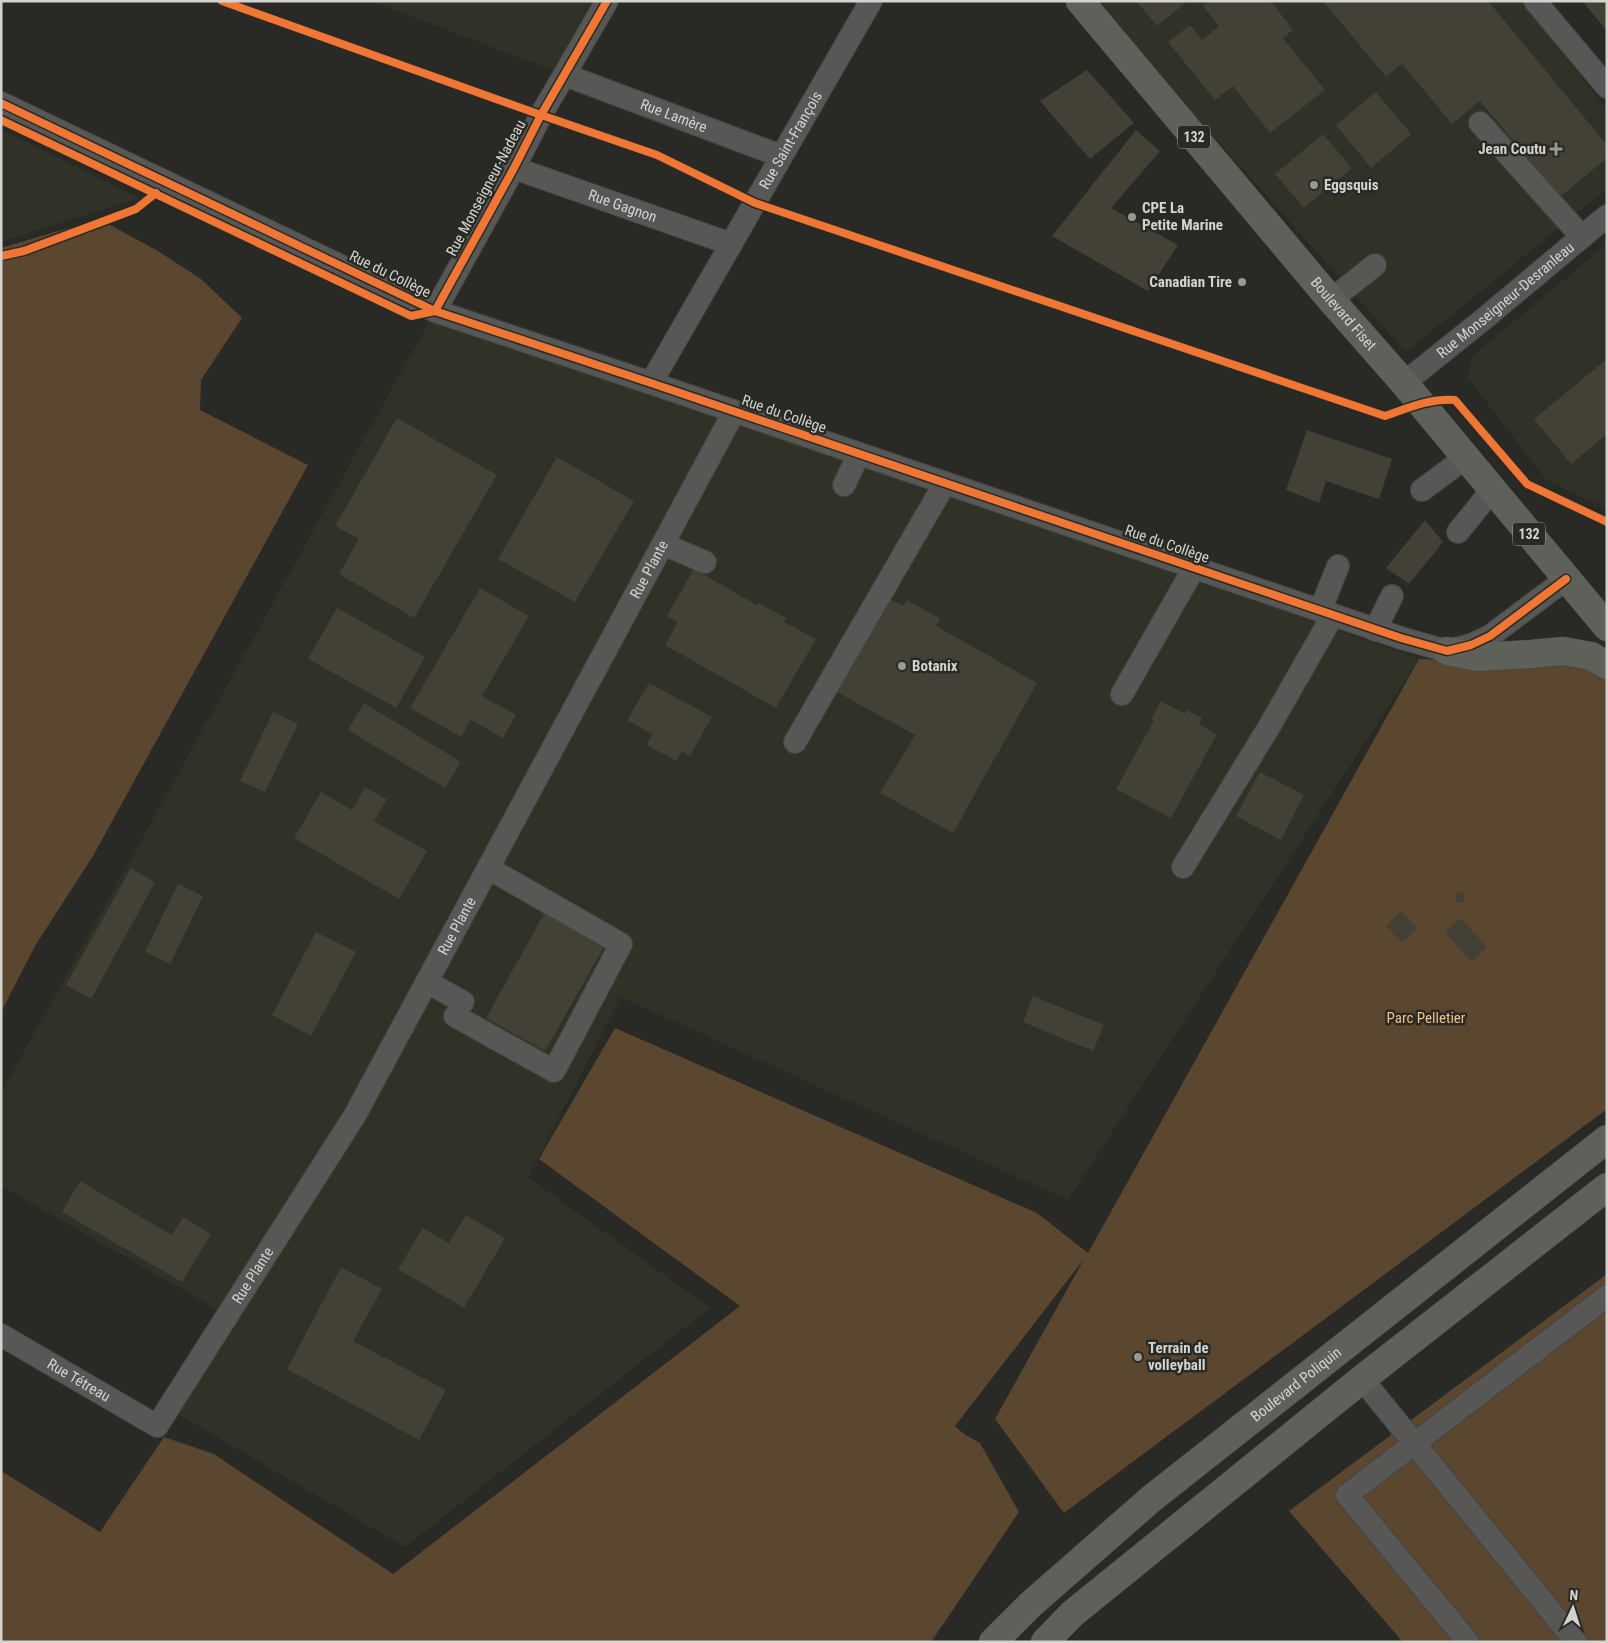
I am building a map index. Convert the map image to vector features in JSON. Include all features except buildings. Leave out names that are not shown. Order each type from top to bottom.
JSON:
[{"type":"main road","name":"Boulevard Fiset","points":[[1080,1],[1331,300],[1404,383],[1607,627]]},
{"type":"main road","points":[[1447,650],[1478,657],[1564,651],[1591,656],[1607,665]]},
{"type":"main road","name":"Boulevard Poliquin","points":[[993,1642],[1030,1605],[1151,1499],[1607,1139]]},
{"type":"main road","points":[[1045,1642],[1072,1614],[1362,1379],[1607,1187]]},
{"type":"street","name":"Rue Monseigneur-Nadeau","points":[[435,311],[541,115],[608,1]]},
{"type":"street","name":"Rue Saint-François","points":[[651,383],[871,1]]},
{"type":"street","points":[[1535,1],[1607,87]]},
{"type":"street","name":"Rue Lamère","points":[[565,76],[782,156]]},
{"type":"street","name":"Rue du Collège","points":[[1,103],[435,311],[1401,638],[1447,650],[1470,645],[1490,636],[1566,579]]},
{"type":"street","points":[[1480,123],[1582,237]]},
{"type":"street","name":"Rue Gagnon","points":[[514,168],[731,244]]},
{"type":"street","name":"Rue Monseigneur-Desranleau","points":[[1404,383],[1607,216]]},
{"type":"street","points":[[1331,300],[1375,265]]},
{"type":"street","name":"Rue Plante","points":[[157,1426],[355,1115],[734,412]]},
{"type":"street","points":[[844,485],[859,454]]},
{"type":"street","points":[[1422,490],[1465,458]]},
{"type":"street","points":[[795,742],[945,483]]},
{"type":"street","points":[[1458,532],[1492,490]]},
{"type":"street","points":[[663,544],[705,562]]},
{"type":"street","points":[[1183,867],[1270,726],[1326,613],[1338,566]]},
{"type":"street","points":[[1122,694],[1194,568]]},
{"type":"street","points":[[1375,630],[1392,596]]},
{"type":"street","points":[[427,982],[459,1009],[554,1071],[620,944],[488,868]]},
{"type":"street","points":[[1468,1642],[1347,1495],[1607,1296]]},
{"type":"street","name":"Rue Tétreau","points":[[1,1336],[157,1426]]},
{"type":"street","points":[[1362,1379],[1576,1642]]},
{"type":"shaded area","points":[[371,1],[607,1],[565,75]]},
{"type":"shaded area","points":[[1093,1],[1522,1],[1607,110],[1607,189],[1406,352]]},
{"type":"shaded area","points":[[1,129],[139,198],[1,242]]},
{"type":"shaded area","points":[[1607,244],[1607,508],[1546,480],[1468,378],[1472,356]]},
{"type":"shaded area","points":[[435,311],[1419,659],[1068,1200],[621,997],[528,1177],[710,1308],[405,1547],[164,1406],[220,1311],[1,1186],[1,1093]]},
{"type":"green space","points":[[99,219],[158,251],[201,279],[242,318],[201,380],[200,410],[308,465],[93,856],[35,946],[1,1012],[1,248]]},
{"type":"green space","name":"Parc Pelletier","points":[[1419,659],[1598,666],[1607,676],[1607,1109],[1064,1513],[995,1419],[1084,1259],[955,1426],[964,1434],[980,1443],[1019,1512],[931,1642],[1,1642],[1,1471],[100,1532],[164,1437],[214,1454],[393,1574],[740,1306],[539,1159],[615,1028],[1037,1213],[1088,1253]]},
{"type":"green space","points":[[1607,1274],[1607,1642],[1403,1642],[1289,1511]]},
{"type":"cycle path","points":[[222,1],[657,155],[755,203],[1385,416],[1428,402],[1455,400],[1527,484],[1607,522]]},
{"type":"cycle path","points":[[435,311],[541,115],[607,1]]},
{"type":"cycle path","points":[[1,103],[435,311],[1401,638],[1447,651],[1471,645],[1490,636],[1566,579]]},
{"type":"cycle path","points":[[1,120],[411,316],[435,311]]},
{"type":"cycle path","points":[[1,256],[24,251],[136,209],[156,193]]},
{"type":"place","name":"Jean Coutu","points":[[1556,149]]},
{"type":"place","name":"Eggsquis","points":[[1314,185]]},
{"type":"place","name":"CPE La Petite Marine","points":[[1132,217]]},
{"type":"place","name":"Canadian Tire","points":[[1242,282]]},
{"type":"place","name":"Botanix","points":[[902,666]]},
{"type":"place","name":"Terrain de volleyball","points":[[1138,1357]]}]
